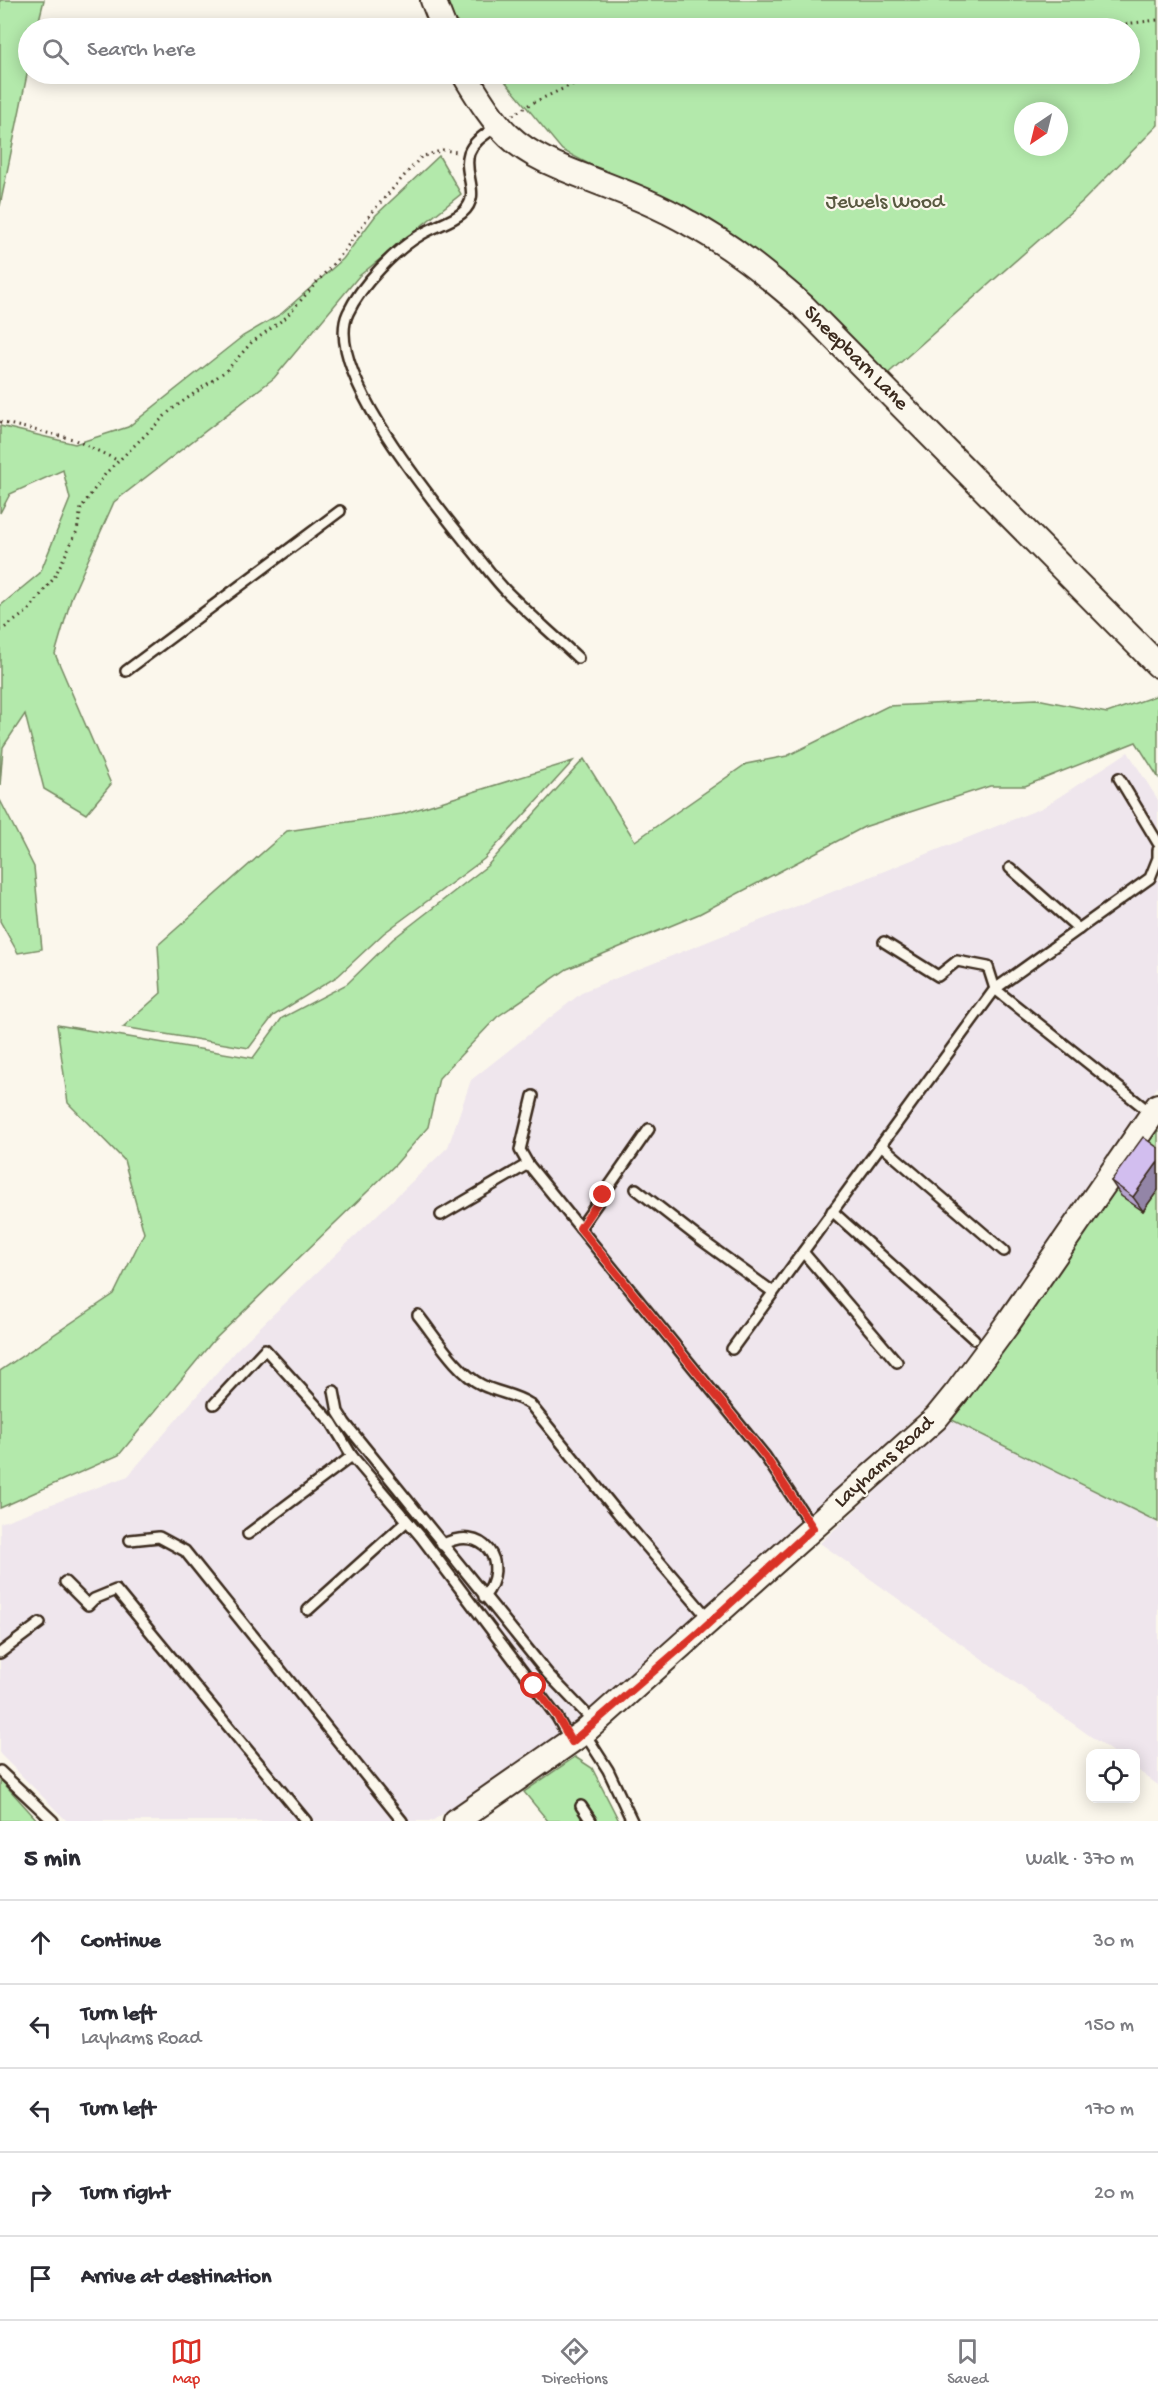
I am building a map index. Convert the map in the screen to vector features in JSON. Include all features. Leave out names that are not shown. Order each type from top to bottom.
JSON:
[{"type":"street","points":[[433,0],[440,18]]},
{"type":"street","name":"Sheepbarn Lane","points":[[471,84],[510,138],[551,164],[647,201],[689,222],[729,246],[767,275],[803,306],[1158,665]]},
{"type":"street","name":"Layhams Road","points":[[456,1821],[583,1732],[711,1621],[944,1409],[1006,1326],[1155,1110]]},
{"type":"lane","points":[[499,125],[479,139],[469,153],[468,169],[473,196],[470,205],[452,219],[420,235],[376,275],[347,314],[343,332],[345,351],[365,399],[414,479],[507,592],[578,658]]},
{"type":"lane","points":[[126,671],[340,511]]},
{"type":"lane","points":[[1119,778],[1158,843]]},
{"type":"lane","points":[[732,1349],[995,989],[1150,878],[1158,858],[1158,850]]},
{"type":"lane","points":[[1010,868],[1079,929]]},
{"type":"lane","points":[[884,942],[938,976],[957,961],[988,967],[995,989],[1155,1110]]},
{"type":"lane","points":[[533,1096],[520,1150],[528,1164],[765,1456],[813,1528]]},
{"type":"lane","points":[[580,1228],[649,1129]]},
{"type":"lane","points":[[881,1145],[1004,1251]]},
{"type":"lane","points":[[441,1215],[528,1164]]},
{"type":"lane","points":[[636,1189],[773,1292]]},
{"type":"lane","points":[[832,1211],[974,1339]]},
{"type":"lane","points":[[803,1252],[897,1362]]},
{"type":"lane","points":[[418,1315],[468,1376],[482,1385],[516,1395],[530,1404],[618,1513],[711,1621]]},
{"type":"lane","points":[[214,1404],[266,1350],[332,1423],[352,1456],[407,1521],[557,1716],[583,1732]]},
{"type":"lane","points":[[333,1391],[338,1412],[345,1423],[548,1674],[608,1770],[632,1821]]},
{"type":"lane","points":[[248,1534],[352,1456]]},
{"type":"lane","points":[[308,1610],[407,1521]]},
{"type":"lane","points":[[130,1540],[159,1537],[185,1551],[402,1821]]},
{"type":"lane","points":[[442,1545],[460,1538],[471,1538],[481,1543],[489,1551],[495,1561],[496,1571],[495,1580],[484,1597]]},
{"type":"lane","points":[[65,1582],[88,1605],[94,1599],[116,1590],[306,1821]]},
{"type":"lane","points":[[0,1653],[40,1623]]},
{"type":"lane","points":[[0,1771],[52,1821]]},
{"type":"lane","points":[[581,1806],[591,1821]]},
{"type":"path","points":[[1140,22],[1158,20]]},
{"type":"path","points":[[499,125],[530,104],[573,84]]},
{"type":"path","points":[[0,632],[28,611],[54,578],[77,531],[81,508],[106,473],[171,410],[227,370],[251,344],[285,318],[341,255],[372,212],[421,157],[443,150],[469,153]]},
{"type":"path","points":[[0,422],[74,439],[119,461]]},
{"type":"shaded area","points":[[1128,752],[1158,800],[1158,1086],[1048,1249],[931,1403],[573,1729],[432,1821],[67,1821],[0,1754],[0,1523],[128,1476],[236,1350],[448,1147],[471,1080],[584,991],[1042,808]]},
{"type":"shaded area","points":[[952,1420],[1158,1522],[1158,1785],[1140,1772],[1140,1749],[1108,1749],[820,1543]]},
{"type":"green space","points":[[0,0],[44,0],[40,18],[18,18],[18,84],[25,84],[0,206]]},
{"type":"green space","name":"Jewels Wood","points":[[438,0],[1158,0],[1158,125],[1083,201],[884,377],[734,240],[562,150],[507,84],[1140,84],[1140,18],[453,18]]},
{"type":"green space","points":[[439,156],[461,194],[359,276],[274,378],[114,502],[72,596],[55,654],[111,784],[86,814],[44,789],[25,714],[3,747],[0,786],[0,606],[40,573],[70,499],[63,470],[10,494],[0,513],[0,426],[75,444],[128,427],[243,336],[281,314],[343,259],[376,215]]},
{"type":"green space","points":[[1158,695],[1158,777],[1136,742],[1025,786],[990,786],[864,827],[699,914],[567,969],[497,1017],[439,1078],[428,1127],[396,1164],[213,1341],[119,1455],[0,1508],[0,1371],[114,1294],[144,1233],[124,1160],[68,1103],[57,1025],[253,1058],[282,1018],[347,984],[393,939],[487,866],[584,759],[635,841],[746,764],[787,756],[888,706],[1037,699],[1107,713]]},
{"type":"green space","points":[[573,761],[484,859],[384,933],[338,976],[273,1016],[249,1048],[123,1027],[161,993],[158,945],[287,831],[402,814]]},
{"type":"green space","points":[[0,800],[34,867],[42,949],[18,953],[0,921]]},
{"type":"green space","points":[[1158,1125],[1158,1522],[952,1420]]},
{"type":"green space","points":[[575,1757],[592,1768],[619,1821],[548,1821],[524,1792]]},
{"type":"green space","points":[[0,1779],[38,1821],[0,1821]]},
{"type":"building","points":[[1143,1137],[1158,1148],[1158,1162],[1133,1197],[1111,1181]]},
{"type":"route","points":[[534,1686],[557,1716],[572,1742],[699,1632],[813,1528],[765,1456],[580,1228],[603,1195]]}]
